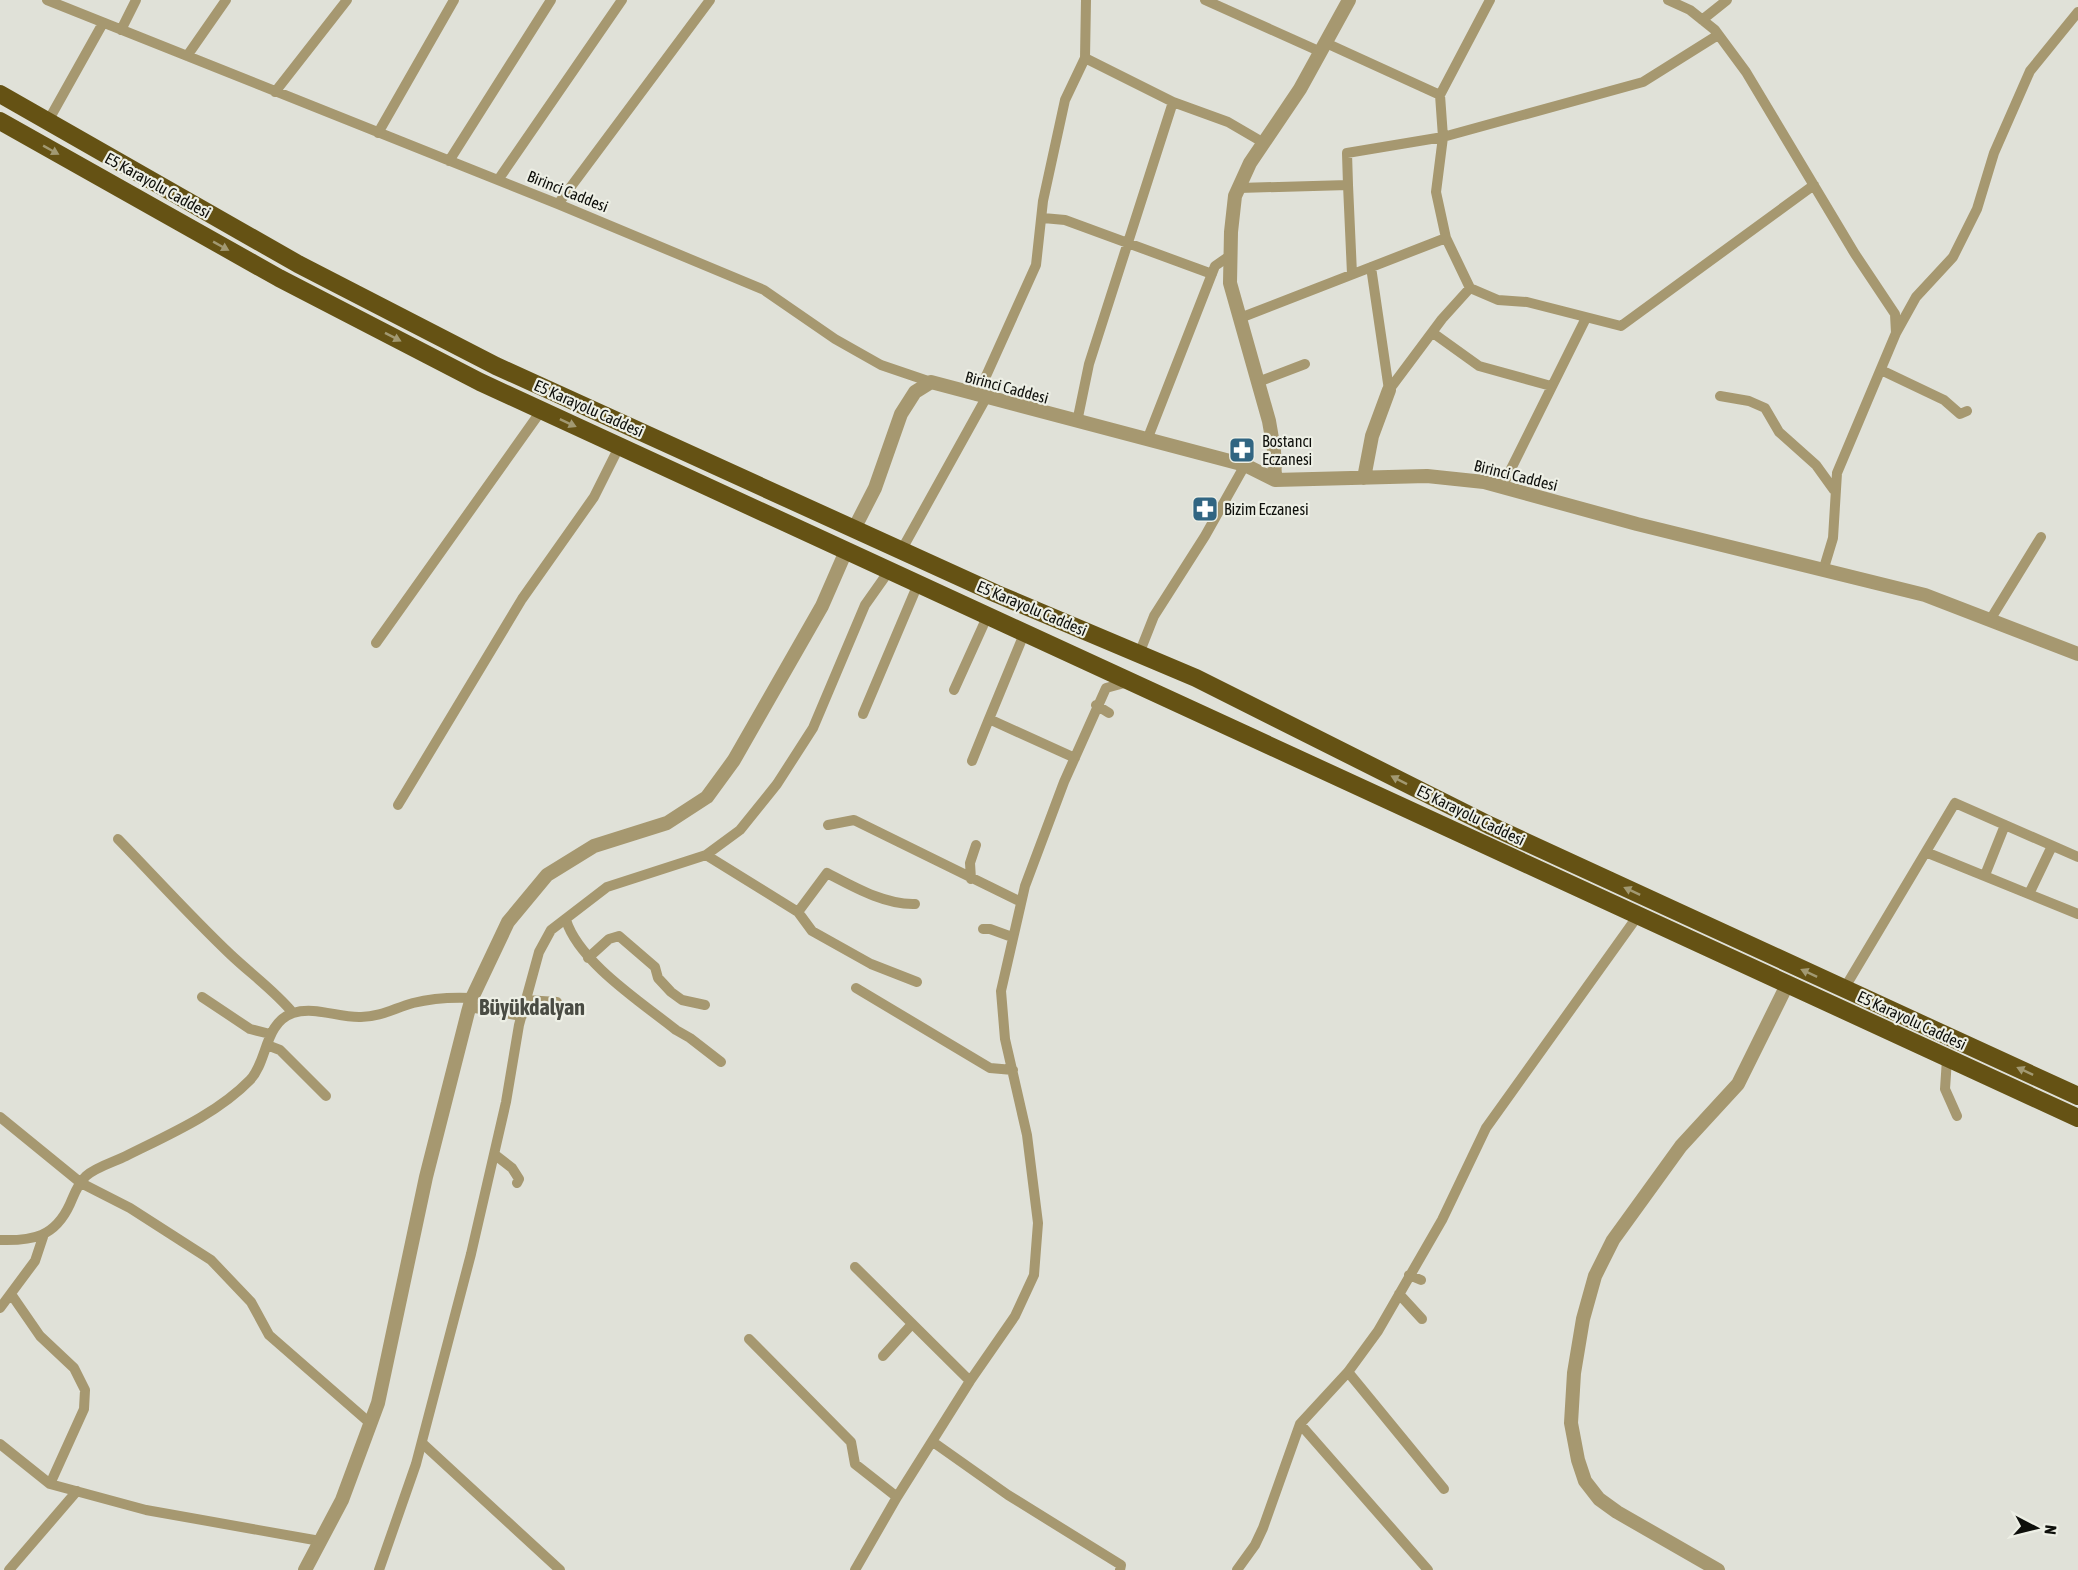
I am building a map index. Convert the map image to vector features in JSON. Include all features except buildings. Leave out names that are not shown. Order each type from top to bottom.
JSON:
[{"type":"highway","name":"E5 Karayolu Caddesi","points":[[0,94],[47,123],[298,264],[496,366],[901,550],[1196,678],[1489,825],[2078,1095]]},
{"type":"highway","name":"E5 Karayolu Caddesi","points":[[0,121],[279,279],[480,382],[1637,917],[2078,1118]]},
{"type":"highway","points":[[1107,672],[1120,645]]},
{"type":"highway","points":[[1133,684],[1145,656]]},
{"type":"street","name":"Birinci Caddesi","points":[[47,0],[558,204],[764,290],[835,339],[881,366],[981,397],[1245,465],[1275,480],[1428,476],[1484,482],[1823,571],[1925,595],[2078,654]]},
{"type":"street","points":[[121,30],[136,0]]},
{"type":"street","points":[[187,56],[226,0]]},
{"type":"street","points":[[275,92],[347,0]]},
{"type":"street","points":[[378,133],[454,0]]},
{"type":"street","points":[[449,161],[552,0]]},
{"type":"street","points":[[498,180],[622,0]]},
{"type":"street","points":[[558,204],[710,0]]},
{"type":"street","points":[[901,550],[981,397],[1036,265],[1043,218],[1043,201],[1065,100],[1085,58],[1086,0]]},
{"type":"street","points":[[1204,0],[1440,95]]},
{"type":"street","points":[[1275,480],[1274,450],[1258,382],[1230,283],[1234,205],[1250,163],[1300,89],[1349,0]]},
{"type":"street","points":[[1490,0],[1440,95],[1443,137],[1436,192],[1446,238],[1470,288],[1498,300],[1527,302],[1621,326],[1814,185]]},
{"type":"street","points":[[1668,0],[1690,10],[1702,20],[1718,35],[1746,72],[1894,314],[1896,333]]},
{"type":"street","points":[[1702,20],[1727,0]]},
{"type":"street","points":[[1823,571],[1833,538],[1834,490],[1837,473],[1896,333],[1916,297],[1953,257],[1977,208],[1994,153],[2030,71],[2078,12]]},
{"type":"street","points":[[47,123],[103,22]]},
{"type":"street","points":[[1352,274],[1347,153],[1443,137],[1643,82],[1718,35]]},
{"type":"street","points":[[1085,58],[1173,102],[1228,122],[1263,143]]},
{"type":"street","points":[[1077,422],[1089,364],[1173,102]]},
{"type":"street","points":[[1239,188],[1348,185]]},
{"type":"street","points":[[1043,218],[1065,220],[1128,241],[1212,274]]},
{"type":"street","points":[[1240,318],[1446,238]]},
{"type":"street","points":[[1147,440],[1212,274],[1220,260],[1231,255]]},
{"type":"street","points":[[1371,267],[1389,390]]},
{"type":"street","points":[[1364,478],[1372,436],[1389,390],[1470,288]]},
{"type":"street","points":[[1502,487],[1587,318]]},
{"type":"street","points":[[1433,333],[1479,366],[1551,386]]},
{"type":"street","points":[[1258,382],[1305,364]]},
{"type":"street","points":[[1881,370],[1946,408],[1960,414],[1967,411]]},
{"type":"street","points":[[855,529],[875,488],[901,414],[915,392],[931,382]]},
{"type":"street","points":[[1720,396],[1749,401],[1765,408],[1779,432],[1816,465],[1834,490]]},
{"type":"street","points":[[376,643],[541,411]]},
{"type":"street","points":[[398,805],[522,599],[594,497],[619,447]]},
{"type":"street","points":[[1145,656],[1154,616],[1205,536],[1245,465]]},
{"type":"street","points":[[1990,620],[2041,537]]},
{"type":"street","points":[[305,1570],[342,1500],[378,1403],[426,1178],[470,1002],[508,922],[547,875],[594,846],[667,823],[707,797],[734,760],[822,606],[846,551]]},
{"type":"street","points":[[379,1570],[422,1443],[494,1154],[522,1016],[539,952],[551,930],[607,887],[706,855],[740,830],[777,783],[813,728],[865,605],[889,571]]},
{"type":"street","points":[[863,714],[918,584]]},
{"type":"street","points":[[954,690],[987,617]]},
{"type":"street","points":[[972,761],[1024,634]]},
{"type":"street","points":[[855,1570],[897,1497],[970,1381],[1015,1317],[1034,1275],[1038,1223],[1027,1135],[1005,1039],[1000,991],[1021,902],[1096,705],[1106,688],[1133,684]]},
{"type":"street","points":[[1096,705],[1109,713]]},
{"type":"street","points":[[989,719],[1075,758]]},
{"type":"street","points":[[1844,989],[1928,853],[1955,803],[2078,857]]},
{"type":"street","points":[[828,825],[854,820],[1021,902]]},
{"type":"street","points":[[1985,875],[2006,825]]},
{"type":"street","points":[[118,839],[212,937],[259,982],[280,997],[293,1013]]},
{"type":"street","points":[[971,879],[970,863],[976,845]]},
{"type":"street","points":[[2029,894],[2052,846]]},
{"type":"street","points":[[1928,853],[2078,914]]},
{"type":"street","points":[[706,855],[798,912],[812,931],[871,964],[917,982]]},
{"type":"street","points":[[798,912],[827,873],[889,901],[915,904]]},
{"type":"street","points":[[1237,1570],[1255,1545],[1263,1528],[1300,1424],[1348,1372],[1378,1330],[1442,1220],[1486,1128],[1503,1101],[1637,917]]},
{"type":"street","points":[[566,920],[574,941],[588,957],[676,1030],[721,1062]]},
{"type":"street","points":[[983,929],[990,928],[1011,937]]},
{"type":"street","points":[[588,957],[609,939],[619,936],[656,967],[658,978],[671,992],[682,999],[705,1005]]},
{"type":"street","points":[[1718,1570],[1617,1512],[1599,1498],[1585,1481],[1578,1460],[1571,1423],[1574,1373],[1583,1320],[1595,1276],[1613,1240],[1681,1146],[1738,1084],[1786,985]]},
{"type":"street","points":[[856,988],[990,1068],[1012,1070]]},
{"type":"street","points":[[0,1308],[35,1260],[43,1237],[66,1214],[86,1176],[222,1105],[252,1078],[281,1020],[293,1013],[311,1011],[359,1017],[379,1015],[446,996],[522,1016]]},
{"type":"street","points":[[201,997],[269,1040],[326,1096]]},
{"type":"street","points":[[526,1000],[557,1002]]},
{"type":"street","points":[[1947,1059],[1945,1089],[1957,1116]]},
{"type":"street","points":[[0,1117],[81,1183],[130,1208],[211,1260],[251,1302],[268,1335],[371,1424]]},
{"type":"street","points":[[494,1154],[512,1168],[519,1179],[517,1183]]},
{"type":"street","points":[[0,1240],[33,1240],[43,1237]]},
{"type":"street","points":[[855,1267],[970,1381]]},
{"type":"street","points":[[1409,1275],[1421,1280]]},
{"type":"street","points":[[11,1294],[40,1336],[74,1368],[85,1390],[84,1409],[50,1484]]},
{"type":"street","points":[[1399,1294],[1422,1319]]},
{"type":"street","points":[[883,1356],[912,1324]]},
{"type":"street","points":[[748,1339],[850,1442],[855,1464],[897,1497]]},
{"type":"street","points":[[1348,1372],[1444,1489]]},
{"type":"street","points":[[1300,1424],[1428,1570]]},
{"type":"street","points":[[933,1442],[1008,1495],[1121,1565],[1120,1570]]},
{"type":"street","points":[[422,1443],[560,1570]]},
{"type":"street","points":[[0,1444],[50,1484],[207,1522],[320,1541]]},
{"type":"street","points":[[9,1570],[77,1491]]},
{"type":"place","name":"Bostancı Eczanesi","points":[[1242,450]]},
{"type":"place","name":"Bizim Eczanesi","points":[[1205,509]]},
{"type":"district","name":"Büyükdalyan","points":[[532,1007]]}]
